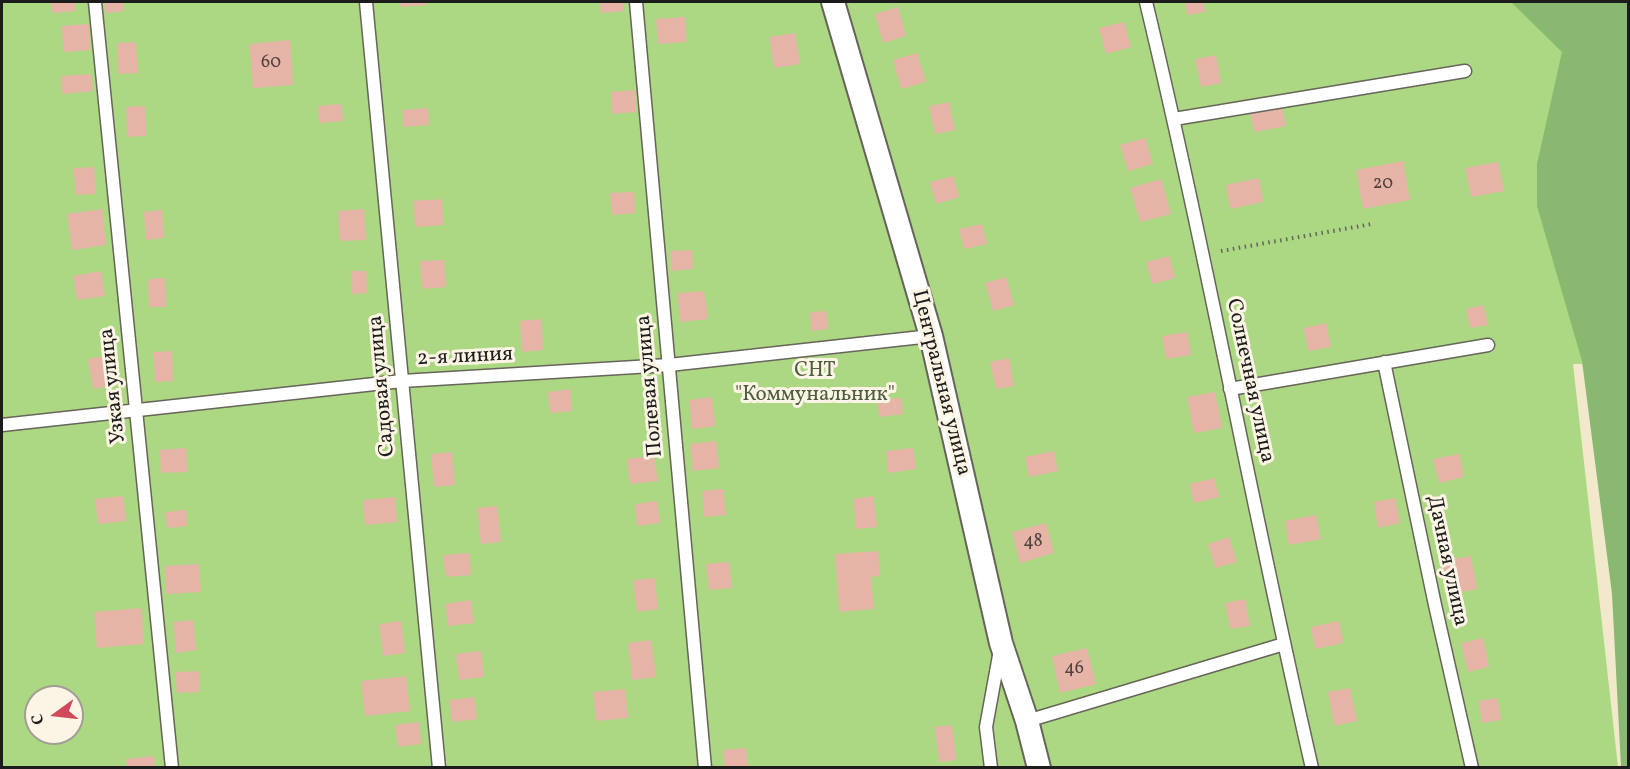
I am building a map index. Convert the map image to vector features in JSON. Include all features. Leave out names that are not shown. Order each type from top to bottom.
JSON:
[{"type":"street","name":"Центральная улица","points":[[833,2],[931,336],[1001,643],[1027,721],[1039,768]]},
{"type":"lane","name":"Узкая улица","points":[[95,2],[172,768]]},
{"type":"lane","name":"Садовая улица","points":[[366,2],[439,768]]},
{"type":"lane","name":"Полевая улица","points":[[636,2],[705,768]]},
{"type":"lane","name":"Солнечная улица","points":[[1146,2],[1174,119],[1312,768]]},
{"type":"lane","points":[[1174,119],[1465,71]]},
{"type":"lane","name":"2-я линия","points":[[2,425],[402,381],[669,365],[931,336]]},
{"type":"lane","points":[[1230,389],[1488,345]]},
{"type":"lane","name":"Дачная улица","points":[[1384,362],[1472,768]]},
{"type":"lane","points":[[991,768],[986,727],[1001,643]]},
{"type":"lane","points":[[1027,721],[1284,644]]},
{"type":"path","points":[[1203,255],[1372,224]]},
{"type":"green space","name":"СНТ \"Коммунальник\"","points":[[2,2],[1628,2],[1628,363],[1573,364],[1618,767],[2,767]]},
{"type":"green space","points":[[1511,2],[1628,2],[1628,767],[1621,767],[1612,594],[1582,361],[1537,206],[1537,164],[1562,52]]},
{"type":"building","points":[[51,2],[75,2],[75,11],[52,13]]},
{"type":"building","points":[[104,2],[123,2],[124,11],[106,13]]},
{"type":"building","points":[[400,2],[426,2],[426,5],[401,7]]},
{"type":"building","points":[[600,2],[623,2],[624,11],[601,13]]},
{"type":"building","points":[[1185,2],[1203,2],[1205,12],[1187,15]]},
{"type":"building","points":[[898,7],[906,36],[883,43],[875,14]]},
{"type":"building","points":[[685,17],[686,42],[658,44],[656,19]]},
{"type":"building","points":[[1124,22],[1131,47],[1106,54],[1099,28]]},
{"type":"building","points":[[89,24],[90,50],[64,52],[61,26]]},
{"type":"building","points":[[795,33],[800,64],[774,68],[769,37]]},
{"type":"building","points":[[290,40],[293,85],[253,88],[249,44]]},
{"type":"building","points":[[136,42],[138,73],[118,74],[117,43]]},
{"type":"building","points":[[917,53],[926,82],[901,89],[893,60]]},
{"type":"building","points":[[1216,55],[1221,83],[1201,87],[1195,59]]},
{"type":"building","points":[[91,74],[93,91],[62,94],[61,76]]},
{"type":"building","points":[[635,90],[636,112],[612,114],[611,92]]},
{"type":"building","points":[[949,102],[955,130],[935,134],[929,106]]},
{"type":"building","points":[[341,104],[343,121],[319,123],[318,106]]},
{"type":"building","points":[[145,106],[146,136],[127,137],[126,107]]},
{"type":"building","points":[[1282,107],[1286,126],[1254,132],[1250,113]]},
{"type":"building","points":[[428,108],[429,125],[403,127],[402,110]]},
{"type":"building","points":[[1145,138],[1153,164],[1128,171],[1120,145]]},
{"type":"building","points":[[1403,161],[1410,200],[1363,209],[1356,170]]},
{"type":"building","points":[[1498,162],[1504,191],[1471,197],[1465,168]]},
{"type":"building","points":[[94,167],[96,194],[76,195],[73,168]]},
{"type":"building","points":[[953,176],[959,197],[936,204],[930,182]]},
{"type":"building","points":[[1259,178],[1263,202],[1230,209],[1226,185]]},
{"type":"building","points":[[1161,179],[1171,214],[1140,222],[1130,188]]},
{"type":"building","points":[[634,192],[635,213],[612,215],[610,193]]},
{"type":"building","points":[[442,199],[443,225],[415,227],[413,201]]},
{"type":"building","points":[[102,209],[106,245],[72,250],[67,214]]},
{"type":"building","points":[[364,209],[366,240],[340,241],[338,211]]},
{"type":"building","points":[[162,210],[164,238],[146,240],[144,212]]},
{"type":"building","points":[[982,224],[987,244],[964,249],[959,229]]},
{"type":"building","points":[[692,250],[693,269],[671,271],[670,251]]},
{"type":"building","points":[[1169,256],[1175,278],[1152,284],[1146,262]]},
{"type":"building","points":[[444,260],[446,287],[422,289],[420,261]]},
{"type":"building","points":[[101,271],[105,296],[77,300],[73,276]]},
{"type":"building","points":[[351,271],[366,271],[367,293],[352,294]]},
{"type":"building","points":[[1006,277],[1014,305],[993,311],[985,283]]},
{"type":"building","points":[[165,278],[166,307],[149,307],[148,279]]},
{"type":"building","points":[[704,291],[708,319],[681,322],[677,293]]},
{"type":"building","points":[[1483,305],[1488,325],[1470,328],[1466,309]]},
{"type":"building","points":[[826,311],[828,329],[811,331],[810,312]]},
{"type":"building","points":[[541,319],[543,350],[522,352],[520,321]]},
{"type":"building","points":[[1326,323],[1331,347],[1308,351],[1304,328]]},
{"type":"building","points":[[1187,332],[1191,355],[1166,359],[1162,336]]},
{"type":"building","points":[[172,351],[173,381],[155,382],[153,352]]},
{"type":"building","points":[[111,355],[116,385],[93,389],[88,359]]},
{"type":"building","points":[[1009,358],[1014,386],[996,389],[990,362]]},
{"type":"building","points":[[570,389],[572,411],[550,413],[548,392]]},
{"type":"building","points":[[1215,392],[1222,428],[1194,433],[1187,397]]},
{"type":"building","points":[[712,397],[715,426],[692,429],[689,400]]},
{"type":"building","points":[[901,398],[903,414],[879,417],[877,400]]},
{"type":"building","points":[[716,441],[719,468],[693,471],[690,444]]},
{"type":"building","points":[[186,448],[187,472],[161,473],[160,450]]},
{"type":"building","points":[[913,448],[916,469],[888,473],[886,451]]},
{"type":"building","points":[[1054,451],[1058,471],[1029,477],[1025,457]]},
{"type":"building","points":[[452,452],[455,485],[434,487],[431,454]]},
{"type":"building","points":[[1459,454],[1464,477],[1439,483],[1433,459]]},
{"type":"building","points":[[654,456],[658,481],[630,484],[627,459]]},
{"type":"building","points":[[1214,478],[1219,497],[1194,503],[1190,484]]},
{"type":"building","points":[[723,489],[726,515],[704,517],[702,491]]},
{"type":"building","points":[[123,496],[126,521],[98,524],[95,499]]},
{"type":"building","points":[[873,496],[877,527],[856,529],[853,499]]},
{"type":"building","points":[[395,497],[397,522],[365,525],[363,500]]},
{"type":"building","points":[[1395,498],[1400,523],[1378,528],[1374,502]]},
{"type":"building","points":[[657,501],[660,523],[637,526],[635,504]]},
{"type":"building","points":[[497,506],[501,542],[481,544],[477,508]]},
{"type":"building","points":[[186,510],[187,526],[167,528],[165,512]]},
{"type":"building","points":[[1316,515],[1321,539],[1289,545],[1285,521]]},
{"type":"building","points":[[1046,523],[1054,553],[1020,563],[1012,532]]},
{"type":"building","points":[[1229,537],[1237,562],[1215,568],[1208,544]]},
{"type":"building","points":[[878,551],[880,576],[871,577],[874,609],[839,612],[835,554]]},
{"type":"building","points":[[469,553],[471,575],[446,577],[443,555]]},
{"type":"building","points":[[1471,556],[1477,589],[1446,595],[1440,561]]},
{"type":"building","points":[[729,562],[732,588],[709,590],[706,564]]},
{"type":"building","points":[[199,564],[201,592],[166,594],[165,566]]},
{"type":"building","points":[[655,578],[658,609],[637,612],[633,580]]},
{"type":"building","points":[[1245,599],[1250,626],[1230,629],[1225,603]]},
{"type":"building","points":[[471,600],[474,623],[448,626],[445,604]]},
{"type":"building","points":[[141,608],[144,644],[97,648],[94,612]]},
{"type":"building","points":[[193,620],[196,650],[176,653],[173,622]]},
{"type":"building","points":[[401,621],[405,653],[383,656],[379,624]]},
{"type":"building","points":[[1339,621],[1343,643],[1315,649],[1311,627]]},
{"type":"building","points":[[1483,638],[1489,667],[1468,672],[1461,643]]},
{"type":"building","points":[[651,640],[656,677],[632,680],[628,643]]},
{"type":"building","points":[[1087,648],[1096,684],[1060,693],[1052,656]]},
{"type":"building","points":[[481,651],[484,677],[459,680],[456,654]]},
{"type":"building","points":[[199,671],[200,692],[177,693],[175,672]]},
{"type":"building","points":[[406,676],[410,711],[365,716],[361,681]]},
{"type":"building","points":[[1350,688],[1357,721],[1334,726],[1328,692]]},
{"type":"building","points":[[625,689],[628,718],[596,721],[593,692]]},
{"type":"building","points":[[474,697],[477,719],[452,722],[449,700]]},
{"type":"building","points":[[1497,698],[1501,720],[1482,723],[1479,701]]},
{"type":"building","points":[[419,722],[421,744],[398,747],[395,725]]},
{"type":"building","points":[[952,725],[956,760],[939,762],[935,727]]},
{"type":"building","points":[[746,748],[748,768],[725,768],[723,750]]},
{"type":"building","points":[[154,756],[155,768],[127,768],[126,759]]}]
